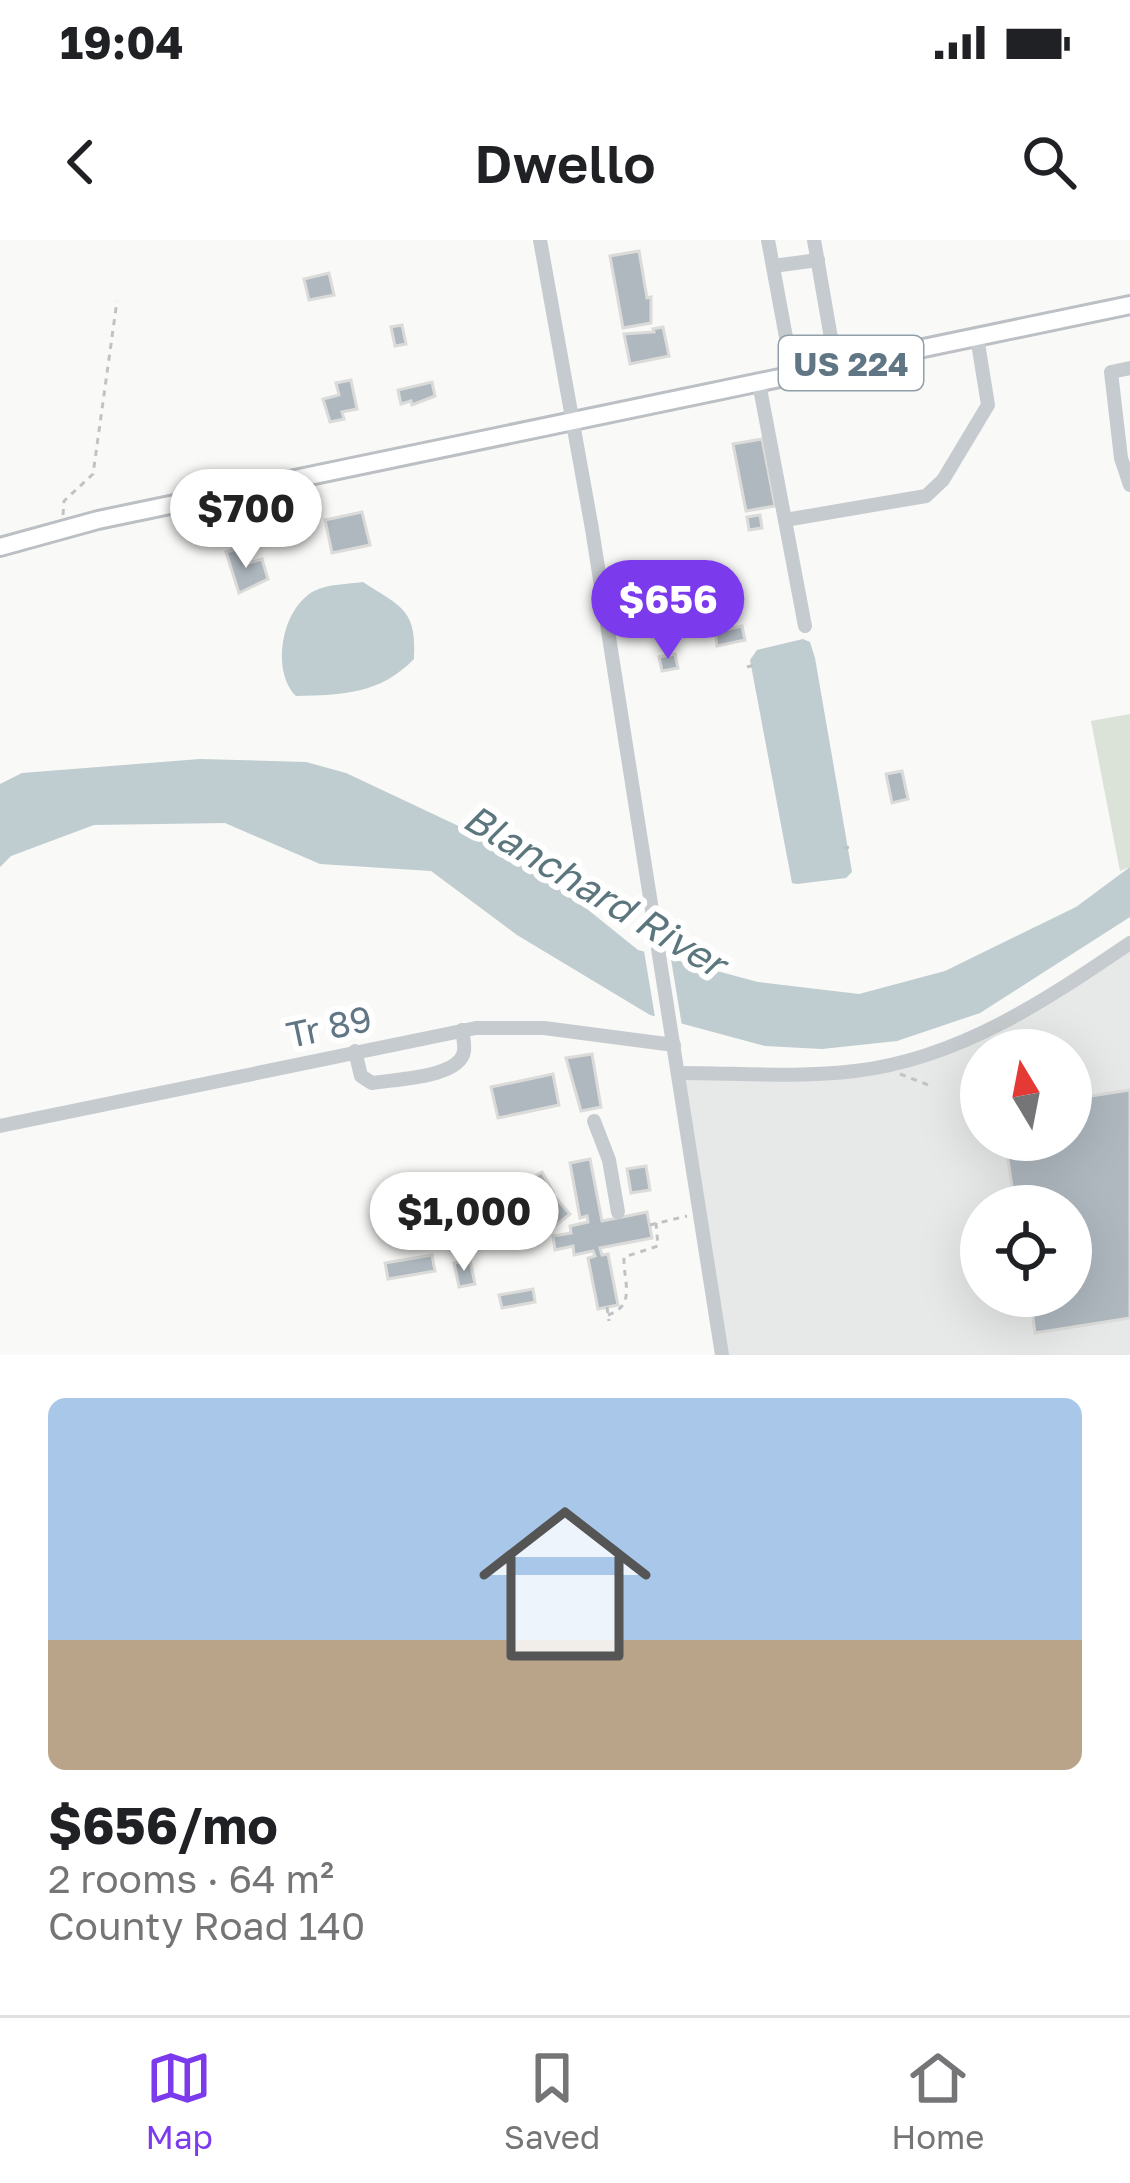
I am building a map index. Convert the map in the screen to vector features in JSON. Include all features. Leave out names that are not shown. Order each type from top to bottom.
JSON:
[{"type":"main road","name":"US 224","points":[[0,547],[64,529],[1130,305]]},
{"type":"street","points":[[540,240],[722,1355]]},
{"type":"street","points":[[768,240],[793,375]]},
{"type":"street","points":[[814,240],[832,338]]},
{"type":"street","points":[[773,266],[818,260]]},
{"type":"street","points":[[785,520],[926,496],[943,480],[988,405],[976,337]]},
{"type":"street","points":[[1130,368],[1111,371],[1121,458],[1130,485]]},
{"type":"street","points":[[760,382],[806,626]]},
{"type":"street","points":[[679,1073],[851,1072],[946,1049],[1059,992],[1130,943]]},
{"type":"street","name":"Tr 89","points":[[0,1126],[462,1030],[544,1028],[673,1039]]},
{"type":"street","points":[[355,1051],[361,1076],[372,1083],[442,1072],[461,1059],[462,1030]]},
{"type":"street","points":[[594,1121],[609,1160],[618,1212]]},
{"type":"path","points":[[64,529],[64,501],[93,474],[99,451],[117,301]]},
{"type":"path","points":[[747,667],[755,665]]},
{"type":"path","points":[[843,848],[851,847]]},
{"type":"path","points":[[882,1067],[931,1086]]},
{"type":"path","points":[[607,1307],[609,1318],[627,1301],[624,1257],[658,1246],[653,1224],[700,1214]]},
{"type":"shaded area","points":[[363,582],[404,611],[413,629],[414,659],[374,686],[296,696],[288,685],[282,657],[294,611],[314,591]]},
{"type":"shaded area","points":[[803,639],[810,642],[815,658],[852,872],[846,878],[797,884],[792,883],[750,660],[757,650]]},
{"type":"shaded area","points":[[1130,714],[1130,867],[1120,871],[1091,721]]},
{"type":"shaded area","points":[[200,759],[306,762],[346,773],[520,855],[638,950],[758,982],[859,994],[945,971],[1076,907],[1130,867],[1130,917],[980,1013],[897,1041],[822,1049],[765,1046],[650,1015],[517,935],[431,871],[320,864],[225,823],[94,825],[11,856],[0,867],[0,784],[22,773]]},
{"type":"shaded area","points":[[1130,943],[1130,1355],[725,1355],[679,1073],[851,1072],[946,1049],[960,1041],[960,1161],[1092,1161],[1092,1029],[981,1029]]},
{"type":"shaded area","points":[[424,1182],[460,1243],[431,1239],[420,1226],[415,1204]]},
{"type":"pier","points":[[643,945],[670,953],[683,1032],[656,1023]]},
{"type":"building","points":[[639,251],[647,298],[651,297],[651,323],[623,328],[610,256]]},
{"type":"building","points":[[329,273],[334,295],[309,300],[304,279]]},
{"type":"building","points":[[402,325],[406,344],[395,346],[391,327]]},
{"type":"building","points":[[663,327],[669,356],[630,364],[624,334]]},
{"type":"building","points":[[351,380],[357,409],[342,412],[344,419],[330,422],[323,399],[339,395],[336,383]]},
{"type":"building","points":[[432,382],[435,396],[401,404],[398,390]]},
{"type":"building","points":[[762,439],[775,506],[746,511],[733,444]]},
{"type":"building","points":[[362,512],[370,545],[332,553],[325,520]]},
{"type":"building","points":[[760,515],[762,528],[749,530],[747,517]]},
{"type":"building","points":[[241,548],[246,564],[262,559],[268,579],[239,593],[226,552]]},
{"type":"building","points":[[742,626],[745,640],[717,646],[715,632]]},
{"type":"building","points":[[675,654],[678,668],[662,671],[659,657]]},
{"type":"building","points":[[902,771],[908,799],[892,803],[886,774]]},
{"type":"building","points":[[592,1054],[601,1107],[581,1111],[566,1058]]},
{"type":"building","points":[[553,1074],[559,1105],[498,1118],[491,1087]]},
{"type":"building","points":[[1130,1090],[1130,1318],[1035,1333],[1033,1317],[1092,1317],[1092,1185],[1012,1185],[1008,1161],[1092,1161],[1092,1096]]},
{"type":"building","points":[[590,1159],[602,1221],[647,1212],[652,1238],[600,1248],[602,1255],[608,1254],[618,1305],[598,1309],[588,1258],[595,1256],[593,1251],[574,1255],[573,1246],[555,1250],[553,1236],[571,1233],[570,1226],[588,1222],[587,1216],[580,1218],[570,1163]]},
{"type":"building","points":[[646,1166],[650,1190],[631,1193],[627,1169]]},
{"type":"building","points":[[542,1172],[553,1192],[533,1201],[538,1209],[555,1197],[570,1214],[539,1239],[535,1235],[531,1239],[522,1230],[531,1216],[525,1205],[516,1211],[507,1191]]},
{"type":"building","points":[[432,1255],[435,1271],[388,1279],[385,1263]]},
{"type":"building","points":[[470,1260],[475,1284],[459,1287],[454,1263]]},
{"type":"building","points":[[533,1289],[535,1302],[502,1308],[499,1295]]},
{"type":"water label","name":"Blanchard River","points":[[595,890]]}]
